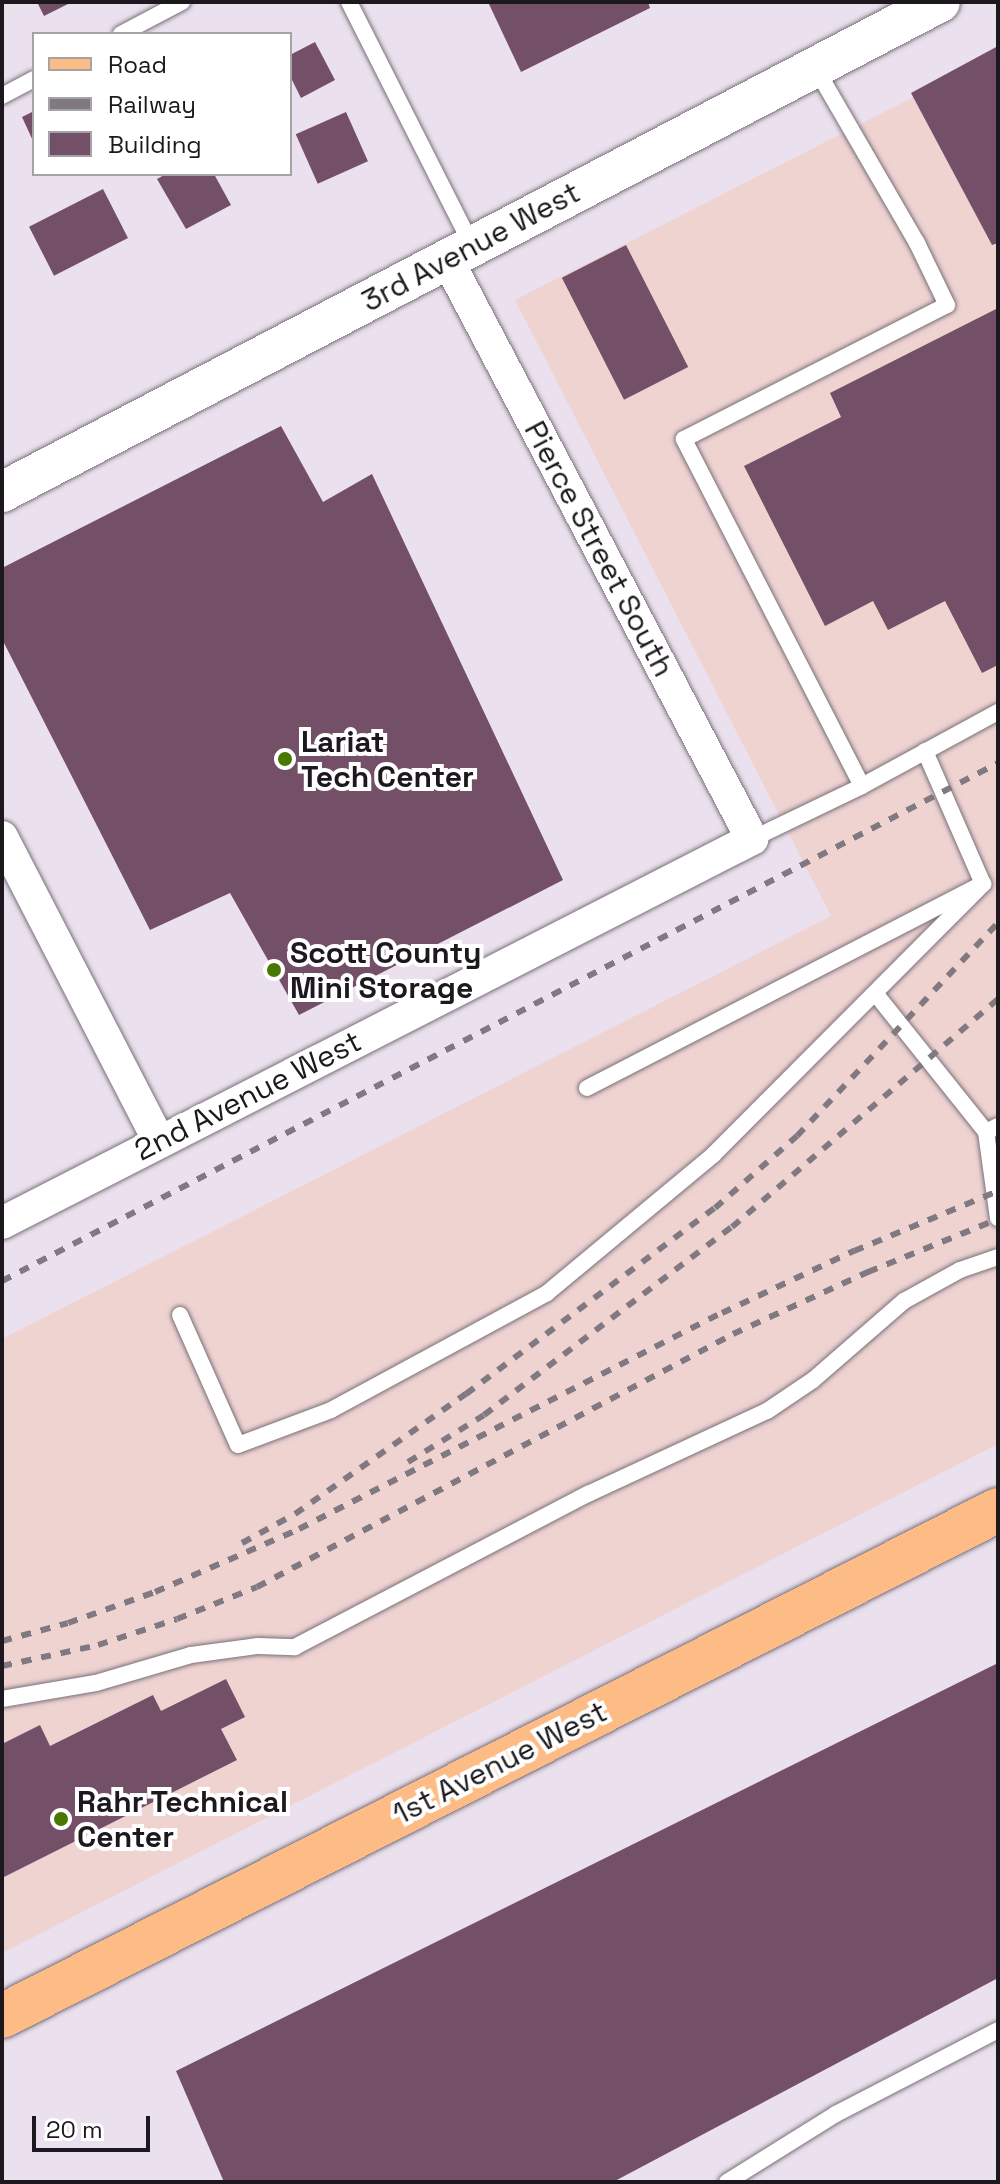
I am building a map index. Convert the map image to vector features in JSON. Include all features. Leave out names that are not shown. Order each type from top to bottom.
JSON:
[{"type":"main road","name":"1st Avenue West","points":[[2,2016],[998,1510]]},
{"type":"street","name":"3rd Avenue West","points":[[2,492],[940,2]]},
{"type":"street","name":"Pierce Street South","points":[[460,253],[752,839]]},
{"type":"street","points":[[2,837],[10,872],[159,1141]]},
{"type":"street","name":"2nd Avenue West","points":[[2,1223],[752,839]]},
{"type":"lane","points":[[125,32],[182,2]]},
{"type":"lane","points":[[349,2],[460,253]]},
{"type":"lane","points":[[815,67],[917,243],[947,305],[684,439],[862,786]]},
{"type":"lane","points":[[2,96],[32,80]]},
{"type":"lane","points":[[752,839],[862,786],[998,712]]},
{"type":"lane","points":[[925,751],[983,884]]},
{"type":"lane","points":[[180,1315],[238,1445],[331,1410],[547,1293],[713,1155],[983,884]]},
{"type":"lane","points":[[587,1088],[983,884]]},
{"type":"lane","points":[[875,993],[992,1129],[998,1218]]},
{"type":"lane","points":[[2,1699],[96,1683],[191,1655],[258,1646],[295,1647],[588,1494],[767,1411],[813,1380],[904,1301],[960,1270],[998,1257]]},
{"type":"lane","points":[[727,2182],[836,2114],[998,2030]]},
{"type":"shaded area","points":[[998,54],[998,1444],[2,1953],[2,1339],[831,916],[515,300]]},
{"type":"building","points":[[37,2],[72,2],[44,16]]},
{"type":"building","points":[[488,2],[648,2],[650,8],[521,72]]},
{"type":"building","points":[[315,42],[335,80],[301,98],[292,80],[292,54]]},
{"type":"building","points":[[998,46],[998,243],[992,245],[911,93]]},
{"type":"building","points":[[32,112],[32,139],[22,117]]},
{"type":"building","points":[[346,112],[368,161],[318,184],[296,134]]},
{"type":"building","points":[[162,176],[215,176],[231,205],[186,229],[157,179]]},
{"type":"building","points":[[103,189],[128,238],[54,276],[29,227]]},
{"type":"building","points":[[626,245],[688,367],[624,400],[562,278]]},
{"type":"building","points":[[998,308],[998,665],[982,673],[945,601],[888,630],[873,601],[825,626],[744,466],[841,417],[830,393]]},
{"type":"building","name":"Lariat Tech Center","points":[[281,426],[323,502],[372,474],[563,880],[299,1015],[230,893],[150,930],[2,639],[2,568]]},
{"type":"building","points":[[998,1663],[998,1978],[613,2182],[224,2182],[176,2071]]},
{"type":"building","name":"Rahr Technical Center","points":[[226,1679],[245,1717],[221,1729],[237,1760],[2,1878],[2,1744],[40,1725],[50,1746],[153,1695],[161,1711]]},
{"type":"railway","points":[[2,1281],[998,763]]},
{"type":"railway","points":[[242,1543],[295,1514],[466,1394],[715,1208],[797,1136],[998,923]]},
{"type":"railway","points":[[408,1462],[484,1415],[732,1227],[998,999]]},
{"type":"railway","points":[[2,1641],[68,1623],[155,1592],[299,1529],[722,1313],[854,1251],[998,1191]]},
{"type":"railway","points":[[2,1666],[98,1645],[177,1619],[257,1587],[733,1334],[868,1272],[998,1219]]},
{"type":"place","name":"Lariat Tech Center","points":[[285,759]]},
{"type":"place","name":"Scott County Mini Storage","points":[[274,970]]},
{"type":"place","name":"Rahr Technical Center","points":[[61,1819]]}]
